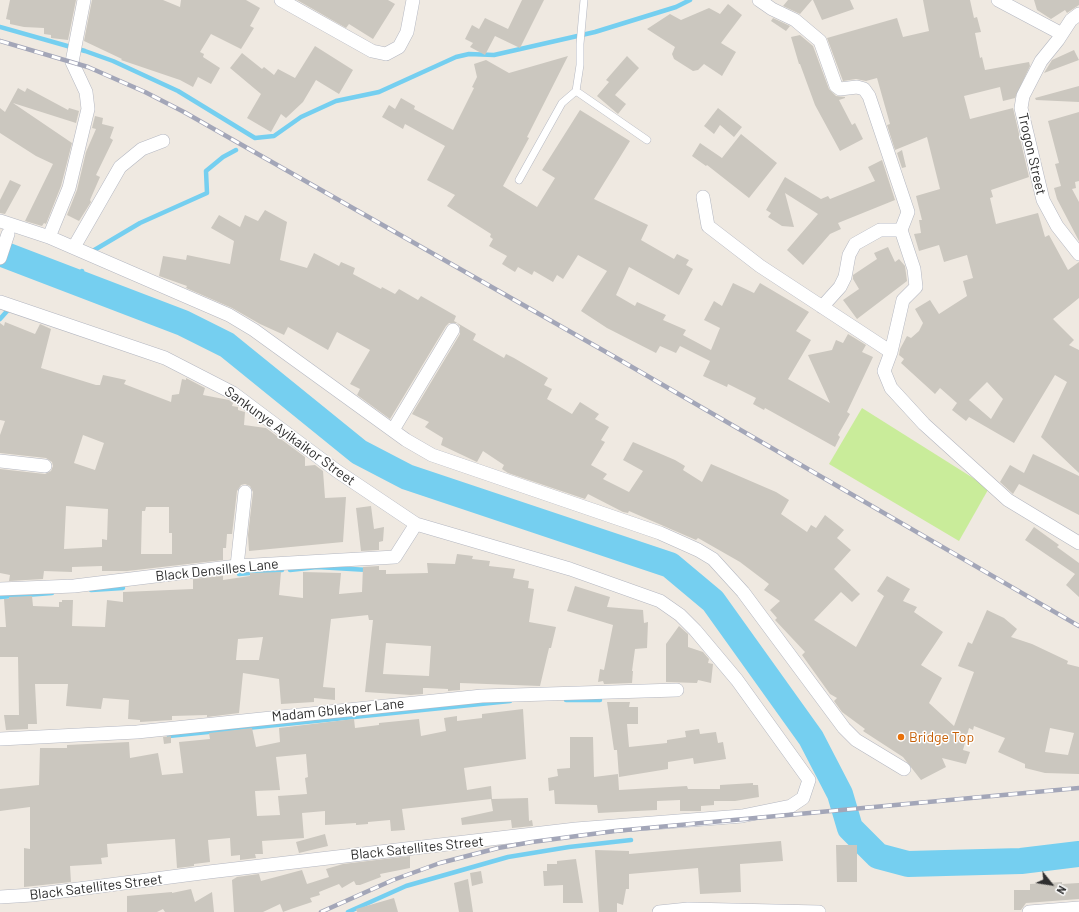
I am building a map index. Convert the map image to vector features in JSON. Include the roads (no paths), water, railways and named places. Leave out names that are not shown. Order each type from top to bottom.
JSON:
[{"type":"street","points":[[49,237],[69,188],[88,108],[86,92],[72,62],[84,0]]},
{"type":"street","points":[[282,0],[372,51],[386,54],[399,47],[407,32],[413,0]]},
{"type":"street","points":[[759,0],[772,9],[795,20],[820,41],[836,86],[840,89],[857,87],[864,89],[869,96],[908,212],[901,230],[914,269],[916,287],[903,300],[892,352],[884,371],[891,388],[924,424],[1008,500],[1079,543]]},
{"type":"street","points":[[998,0],[1062,34]]},
{"type":"street","name":"Trogon Street","points":[[1079,14],[1071,20],[1041,61],[1023,96],[1021,108],[1043,200],[1057,226],[1079,254]]},
{"type":"street","points":[[74,247],[120,167],[142,149],[163,141]]},
{"type":"street","points":[[703,197],[708,226],[760,266],[892,352]]},
{"type":"street","points":[[0,221],[74,247],[229,315],[248,326],[406,440],[432,455],[660,533],[698,550],[713,559],[743,592],[844,728],[856,740],[904,769]]},
{"type":"street","points":[[822,307],[840,287],[845,277],[849,256],[855,244],[880,230],[901,230]]},
{"type":"street","points":[[0,258],[8,234]]},
{"type":"street","name":"Sankunye Ayikaikor Street","points":[[0,302],[165,358],[233,393],[337,471],[416,524],[570,569],[660,601],[680,615],[695,630],[737,680],[803,770]]},
{"type":"street","points":[[393,430],[453,330]]},
{"type":"street","points":[[0,461],[45,466]]},
{"type":"street","points":[[237,566],[245,492]]},
{"type":"street","name":"Black Densilles Lane","points":[[0,589],[74,586],[237,566],[395,557],[416,524]]},
{"type":"street","name":"Madam Gblekper Lane","points":[[0,739],[137,732],[482,696],[677,690]]},
{"type":"street","name":"Black Satellites Street","points":[[0,897],[48,893],[217,871],[576,829],[742,816],[791,806],[803,798],[809,780],[803,770]]},
{"type":"street","points":[[1029,912],[1079,908]]},
{"type":"street","points":[[659,912],[704,909],[819,912]]},
{"type":"lane","points":[[519,180],[562,103],[576,91],[580,65],[580,44],[584,0]]},
{"type":"lane","points":[[576,91],[647,140]]},
{"type":"waterway","points":[[0,27],[85,51],[113,61],[178,91],[255,138],[274,136],[301,117],[336,101],[379,92],[456,57],[469,54],[494,55],[595,32],[676,7],[690,0]]},
{"type":"waterway","points":[[91,252],[140,223],[207,193],[206,171],[223,157],[236,150]]},
{"type":"waterway","points":[[0,253],[183,323],[227,345],[359,452],[407,477],[670,565],[713,601],[811,738],[840,794],[850,828],[878,856],[908,864],[1021,861],[1079,854]]},
{"type":"waterway","points":[[76,283],[82,271]]},
{"type":"waterway","points":[[0,319],[8,310]]},
{"type":"waterway","points":[[290,570],[317,567],[368,570]]},
{"type":"waterway","points":[[239,574],[282,570]]},
{"type":"waterway","points":[[91,590],[123,588]]},
{"type":"waterway","points":[[0,597],[52,593]]},
{"type":"waterway","points":[[566,700],[600,700]]},
{"type":"waterway","points":[[169,736],[510,701]]},
{"type":"waterway","points":[[348,912],[406,886],[508,857],[569,847],[631,840]]},
{"type":"railway","points":[[0,41],[88,67],[145,92],[184,112],[613,356],[1079,626]]},
{"type":"railway","points":[[321,912],[393,880],[440,863],[498,848],[532,842],[615,831],[1079,788]]},
{"type":"place","name":"Bridge Top","points":[[901,737]]}]
